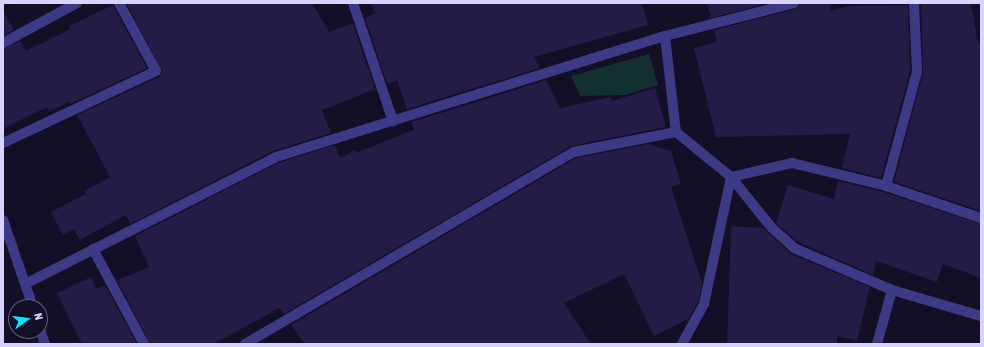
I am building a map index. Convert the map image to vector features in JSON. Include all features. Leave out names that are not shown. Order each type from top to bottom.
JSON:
[{"type":"street","points":[[3,43],[77,3]]},
{"type":"street","points":[[3,144],[156,71],[119,3]]},
{"type":"street","points":[[353,3],[393,121]]},
{"type":"street","points":[[25,284],[276,156],[665,36],[794,3]]},
{"type":"street","points":[[886,186],[917,72],[914,3]]},
{"type":"street","points":[[665,36],[676,132],[731,178],[771,227],[794,248],[892,290],[981,316]]},
{"type":"street","points":[[245,344],[574,152],[676,132]]},
{"type":"street","points":[[731,178],[792,163],[886,186],[981,218]]},
{"type":"street","points":[[682,344],[704,304],[731,178]]},
{"type":"street","points":[[3,220],[30,299]]},
{"type":"street","points":[[93,249],[144,344]]},
{"type":"street","points":[[878,344],[892,290]]},
{"type":"green space","points":[[649,54],[658,85],[625,95],[580,96],[571,76]]},
{"type":"building","points":[[126,3],[312,3],[329,32],[353,23],[375,89],[322,110],[331,133],[273,151],[130,224],[126,215],[80,240],[74,229],[63,235],[51,212],[86,194],[84,191],[110,177],[77,115],[159,77],[162,72]]},
{"type":"building","points":[[371,3],[642,3],[648,25],[534,57],[540,68],[407,109],[397,80],[387,84],[365,18],[376,13]]},
{"type":"building","points":[[707,3],[768,3],[711,18]]},
{"type":"building","points":[[800,3],[830,3],[831,11],[847,6],[908,5],[910,71],[881,178],[842,168],[850,134],[716,137],[694,48],[717,42],[714,30],[796,9]]},
{"type":"building","points":[[928,3],[971,3],[978,43],[981,42],[981,211],[894,182],[923,73],[921,5]]},
{"type":"building","points":[[113,5],[147,68],[71,104],[70,101],[49,112],[47,107],[3,129],[3,49],[20,41],[26,51],[70,29],[69,26]]},
{"type":"building","points":[[3,11],[14,30],[3,36]]},
{"type":"building","points":[[546,80],[560,108],[611,97],[612,101],[655,88],[666,127],[571,146],[284,314],[279,308],[214,344],[150,344],[117,280],[149,267],[135,236],[278,163],[335,145],[340,158],[355,150],[356,153],[414,130],[412,122]]},
{"type":"building","points":[[648,144],[671,151],[681,184],[671,187],[702,283],[698,302],[688,319],[654,336],[624,274],[564,303],[591,344],[305,344],[291,325],[576,158]]},
{"type":"building","points":[[838,181],[884,192],[981,224],[981,278],[943,264],[937,282],[876,261],[873,275],[798,242],[776,223],[788,185],[834,199]]},
{"type":"building","points":[[731,226],[763,228],[791,254],[870,287],[857,341],[837,336],[837,344],[727,344]]},
{"type":"building","points":[[91,277],[97,289],[105,285],[137,344],[82,344],[57,293]]}]
